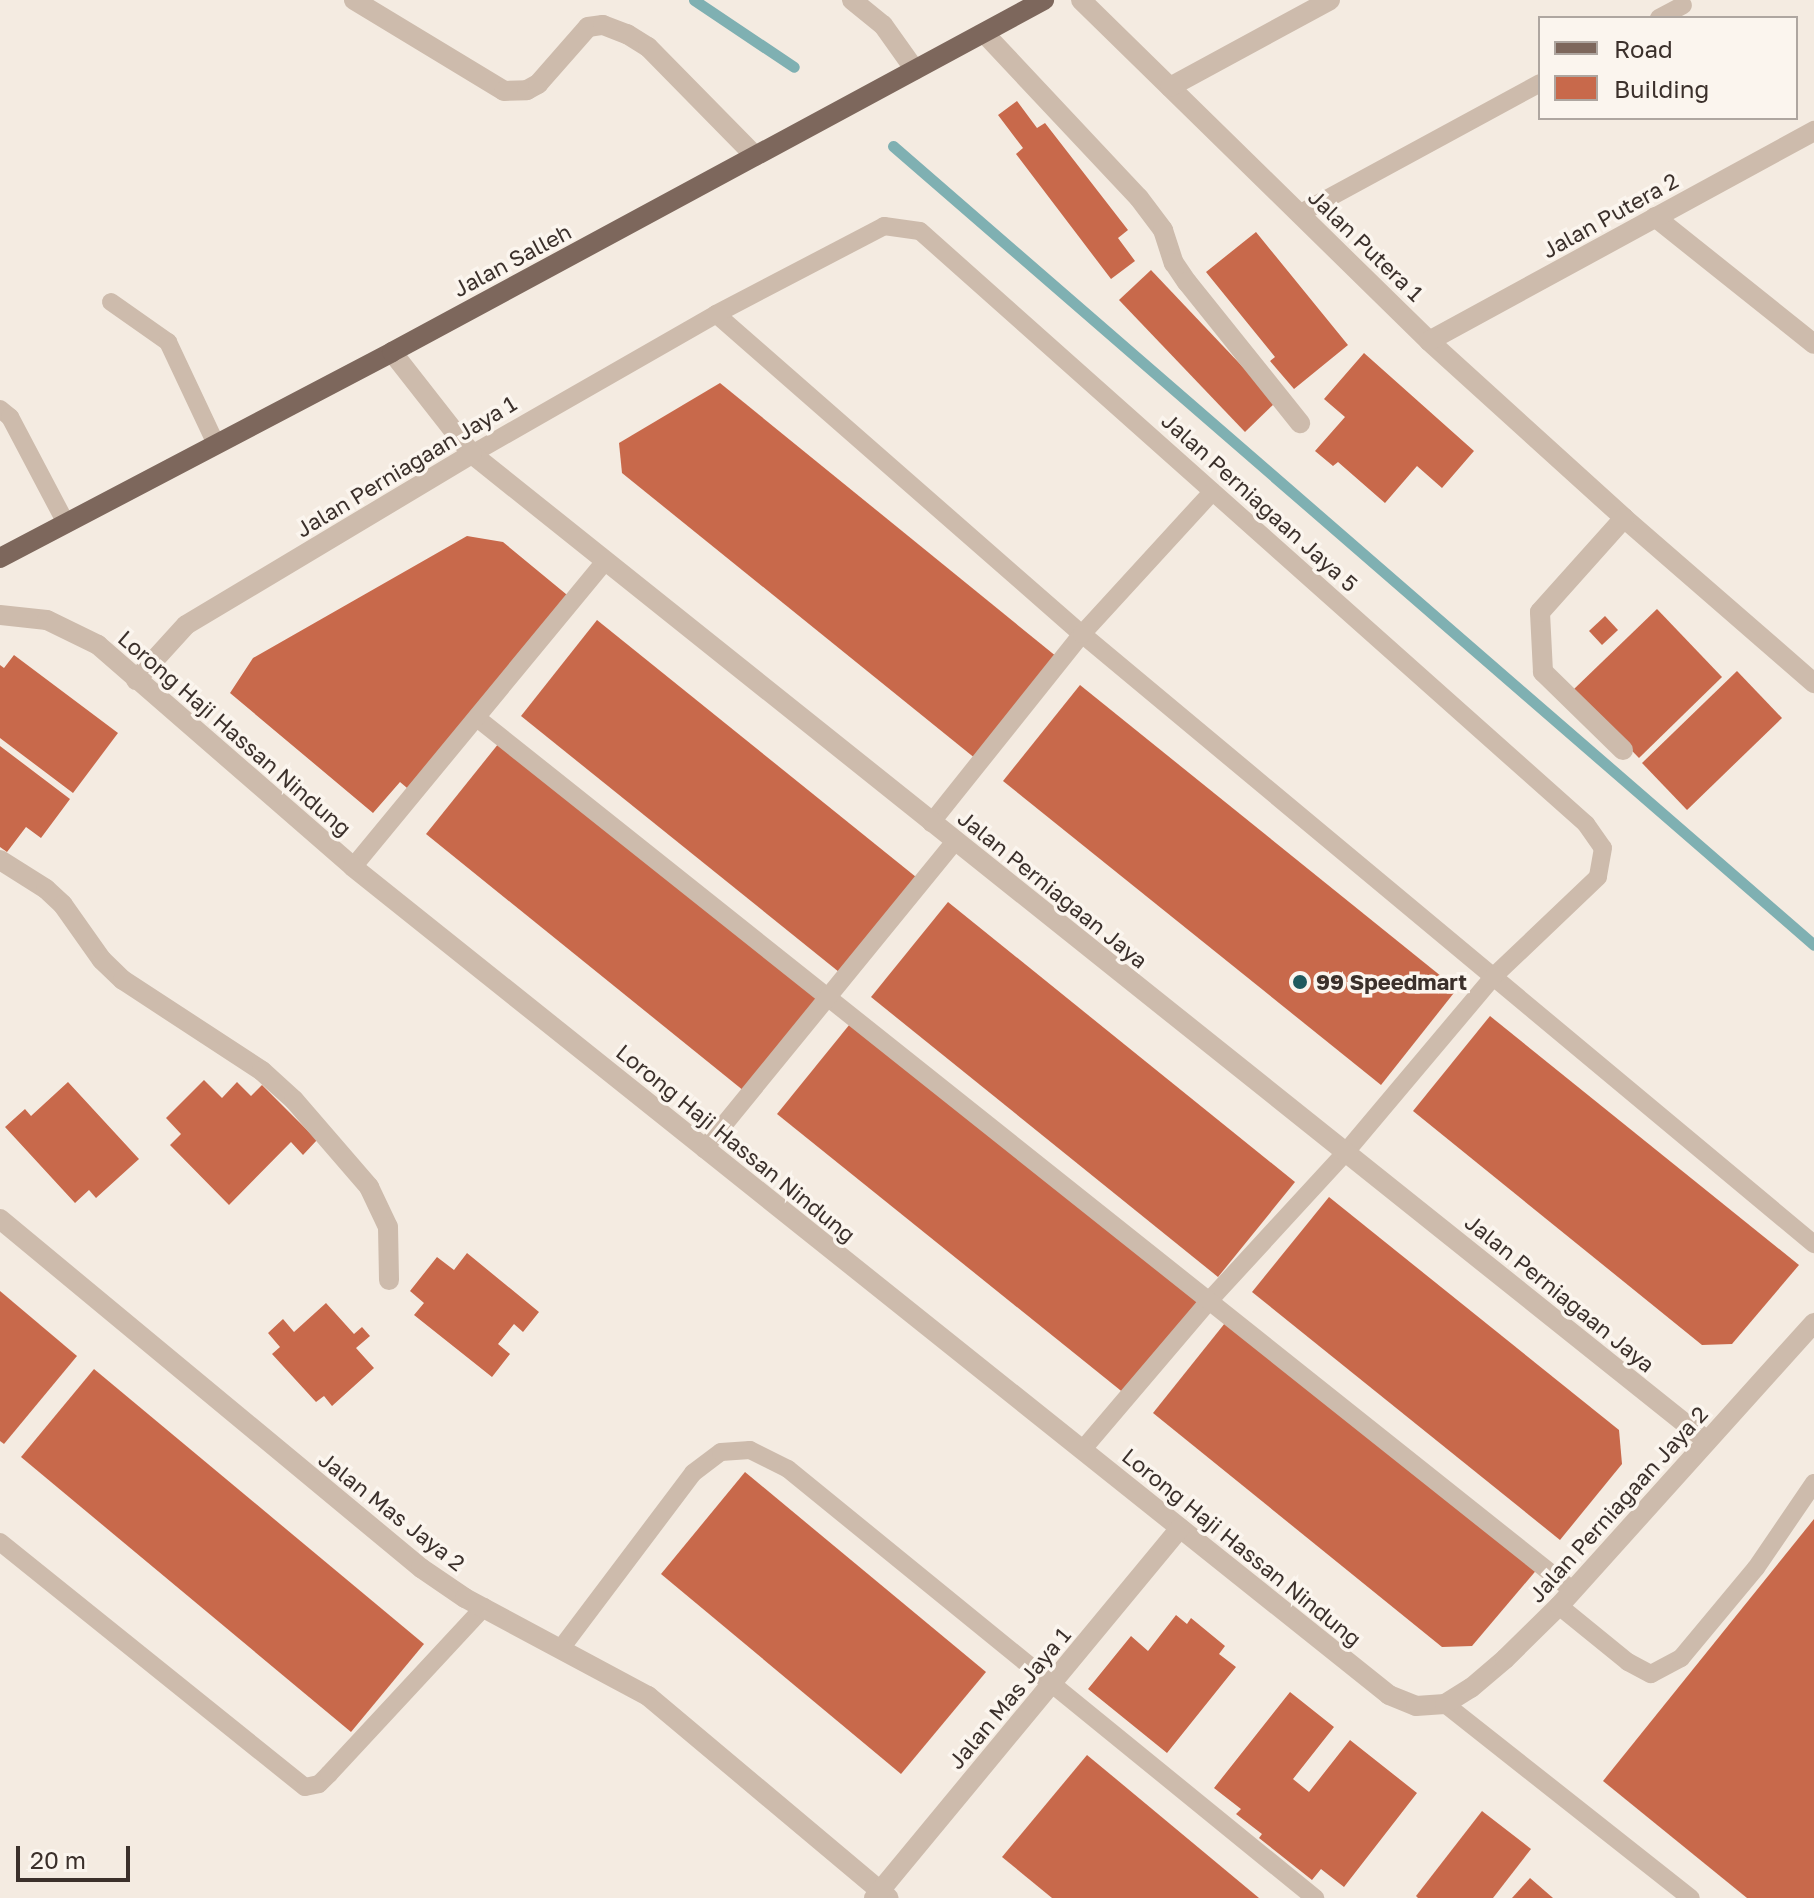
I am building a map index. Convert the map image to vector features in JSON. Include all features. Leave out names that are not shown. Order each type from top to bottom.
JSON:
[{"type":"main road","name":"Jalan Salleh","points":[[0,558],[392,352],[1044,0]]},
{"type":"street","points":[[354,0],[504,91],[527,90],[538,84],[588,27],[603,25],[627,34],[648,47],[755,156]]},
{"type":"street","points":[[852,0],[883,25],[915,70]]},
{"type":"street","name":"Jalan Putera 1","points":[[1081,0],[1429,341],[1624,518],[1814,683]]},
{"type":"street","points":[[1170,87],[1330,0]]},
{"type":"street","points":[[984,33],[1139,198],[1163,230],[1174,263],[1187,282],[1300,423]]},
{"type":"street","name":"Jalan Putera 2","points":[[1429,341],[1814,131]]},
{"type":"street","points":[[1655,217],[1814,344]]},
{"type":"street","name":"Jalan Perniagaan Jaya","points":[[392,352],[472,454],[1707,1441]]},
{"type":"street","name":"Jalan Perniagaan Jaya 1","points":[[136,680],[186,625],[472,454]]},
{"type":"street","points":[[1623,750],[1543,672],[1540,612],[1624,518]]},
{"type":"street","name":"Lorong Haji Hassan Nindung","points":[[0,615],[47,620],[98,645],[353,867],[1389,1695],[1416,1706],[1445,1704]]},
{"type":"street","points":[[0,860],[46,889],[63,905],[102,960],[123,980],[262,1071],[294,1100],[369,1187],[388,1227],[389,1280]]},
{"type":"street","name":"Jalan Mas Jaya 2","points":[[0,1219],[421,1568],[484,1607],[648,1696],[881,1896]]},
{"type":"street","name":"Jalan Perniagaan Jaya 2","points":[[1445,1704],[1505,1659],[1566,1598],[1814,1323]]},
{"type":"street","name":"Jalan Mas Jaya 1","points":[[881,1896],[1180,1528]]},
{"type":"lane","points":[[1663,16],[1683,5]]},
{"type":"lane","points":[[1299,214],[1538,84]]},
{"type":"lane","name":"Jalan Perniagaan Jaya 5","points":[[716,314],[884,226],[920,231],[1586,824],[1603,848],[1598,877],[1494,976],[1345,1153],[1209,1301],[1082,1450]]},
{"type":"lane","points":[[111,302],[168,342],[216,444]]},
{"type":"lane","points":[[716,314],[1082,634],[1814,1244]]},
{"type":"lane","name":"Jalan Perniagaan Jaya 1","points":[[472,454],[716,314]]},
{"type":"lane","points":[[0,409],[10,417],[66,523]]},
{"type":"lane","points":[[931,823],[1082,634],[1212,492]]},
{"type":"lane","points":[[353,867],[605,561]]},
{"type":"lane","points":[[477,718],[1209,1301],[1566,1598],[1628,1662],[1651,1674],[1681,1658],[1756,1568],[1814,1483]]},
{"type":"lane","points":[[704,1149],[825,996],[955,841]]},
{"type":"lane","points":[[562,1647],[693,1473],[721,1452],[750,1450],[788,1469],[1315,1898]]},
{"type":"lane","points":[[0,1542],[305,1787],[319,1784],[329,1774],[484,1607]]},
{"type":"lane","points":[[1445,1704],[1691,1898]]},
{"type":"building","points":[[1017,101],[1037,128],[1045,123],[1128,230],[1118,238],[1135,261],[1111,279],[1016,154],[1023,148],[998,115]]},
{"type":"building","points":[[1256,232],[1348,345],[1294,389],[1270,361],[1275,357],[1206,272]]},
{"type":"building","points":[[1151,270],[1276,402],[1245,432],[1119,300]]},
{"type":"building","points":[[1364,353],[1474,451],[1442,488],[1417,466],[1385,503],[1338,462],[1333,466],[1315,451],[1345,417],[1324,399]]},
{"type":"building","points":[[720,383],[1057,657],[976,759],[622,473],[619,443]]},
{"type":"building","points":[[467,536],[503,542],[572,599],[413,793],[400,782],[373,813],[230,693],[253,658]]},
{"type":"building","points":[[1657,609],[1722,677],[1639,758],[1573,690]]},
{"type":"building","points":[[1605,616],[1618,630],[1602,645],[1589,631]]},
{"type":"building","points":[[597,620],[916,877],[839,972],[521,716]]},
{"type":"building","points":[[14,655],[118,733],[73,793],[0,738],[0,665],[4,668]]},
{"type":"building","points":[[1737,671],[1782,718],[1687,810],[1642,763]]},
{"type":"building","points":[[1080,685],[1457,989],[1381,1085],[1003,781]]},
{"type":"building","points":[[503,738],[821,995],[744,1091],[426,834]]},
{"type":"building","points":[[0,746],[70,799],[41,838],[26,827],[7,852],[0,847]]},
{"type":"building","points":[[948,902],[1295,1182],[1218,1277],[871,997]]},
{"type":"building","points":[[1490,1016],[1799,1265],[1732,1344],[1702,1345],[1413,1111]]},
{"type":"building","points":[[854,1019],[1202,1299],[1125,1394],[777,1114]]},
{"type":"building","points":[[204,1080],[222,1098],[237,1082],[251,1096],[262,1085],[317,1140],[303,1155],[291,1142],[229,1205],[170,1145],[181,1134],[166,1118]]},
{"type":"building","points":[[68,1082],[139,1159],[96,1198],[89,1190],[75,1203],[5,1127],[25,1109],[31,1116]]},
{"type":"building","points":[[1329,1197],[1619,1430],[1622,1464],[1560,1540],[1252,1292]]},
{"type":"building","points":[[467,1253],[539,1312],[523,1332],[514,1324],[498,1344],[510,1354],[492,1377],[414,1315],[424,1303],[410,1291],[437,1257],[454,1270]]},
{"type":"building","points":[[0,1291],[77,1356],[4,1444],[0,1441]]},
{"type":"building","points":[[326,1303],[354,1334],[362,1327],[370,1336],[356,1348],[374,1368],[332,1406],[324,1396],[316,1402],[272,1354],[280,1347],[268,1333],[283,1319],[294,1332]]},
{"type":"building","points":[[1229,1318],[1539,1567],[1472,1646],[1442,1647],[1153,1413]]},
{"type":"building","points":[[94,1369],[424,1644],[351,1732],[21,1457]]},
{"type":"building","points":[[745,1472],[986,1672],[901,1774],[661,1574]]},
{"type":"building","points":[[1814,1519],[1814,1898],[1747,1898],[1603,1781]]},
{"type":"building","points":[[1176,1615],[1187,1624],[1191,1618],[1225,1646],[1219,1654],[1236,1667],[1167,1753],[1088,1689],[1131,1636],[1148,1651]]},
{"type":"building","points":[[1290,1692],[1334,1727],[1293,1779],[1309,1792],[1350,1740],[1417,1793],[1344,1887],[1321,1869],[1312,1880],[1259,1838],[1262,1834],[1236,1814],[1241,1809],[1214,1788]]},
{"type":"building","points":[[1087,1755],[1259,1898],[1052,1898],[1002,1857]]},
{"type":"building","points":[[1482,1811],[1531,1849],[1493,1898],[1418,1898],[1416,1896]]},
{"type":"building","points":[[1530,1878],[1553,1898],[1512,1898]]},
{"type":"waterway","points":[[694,0],[794,67]]},
{"type":"waterway","points":[[893,146],[1814,945]]},
{"type":"place","name":"99 Speedmart","points":[[1300,982]]}]
